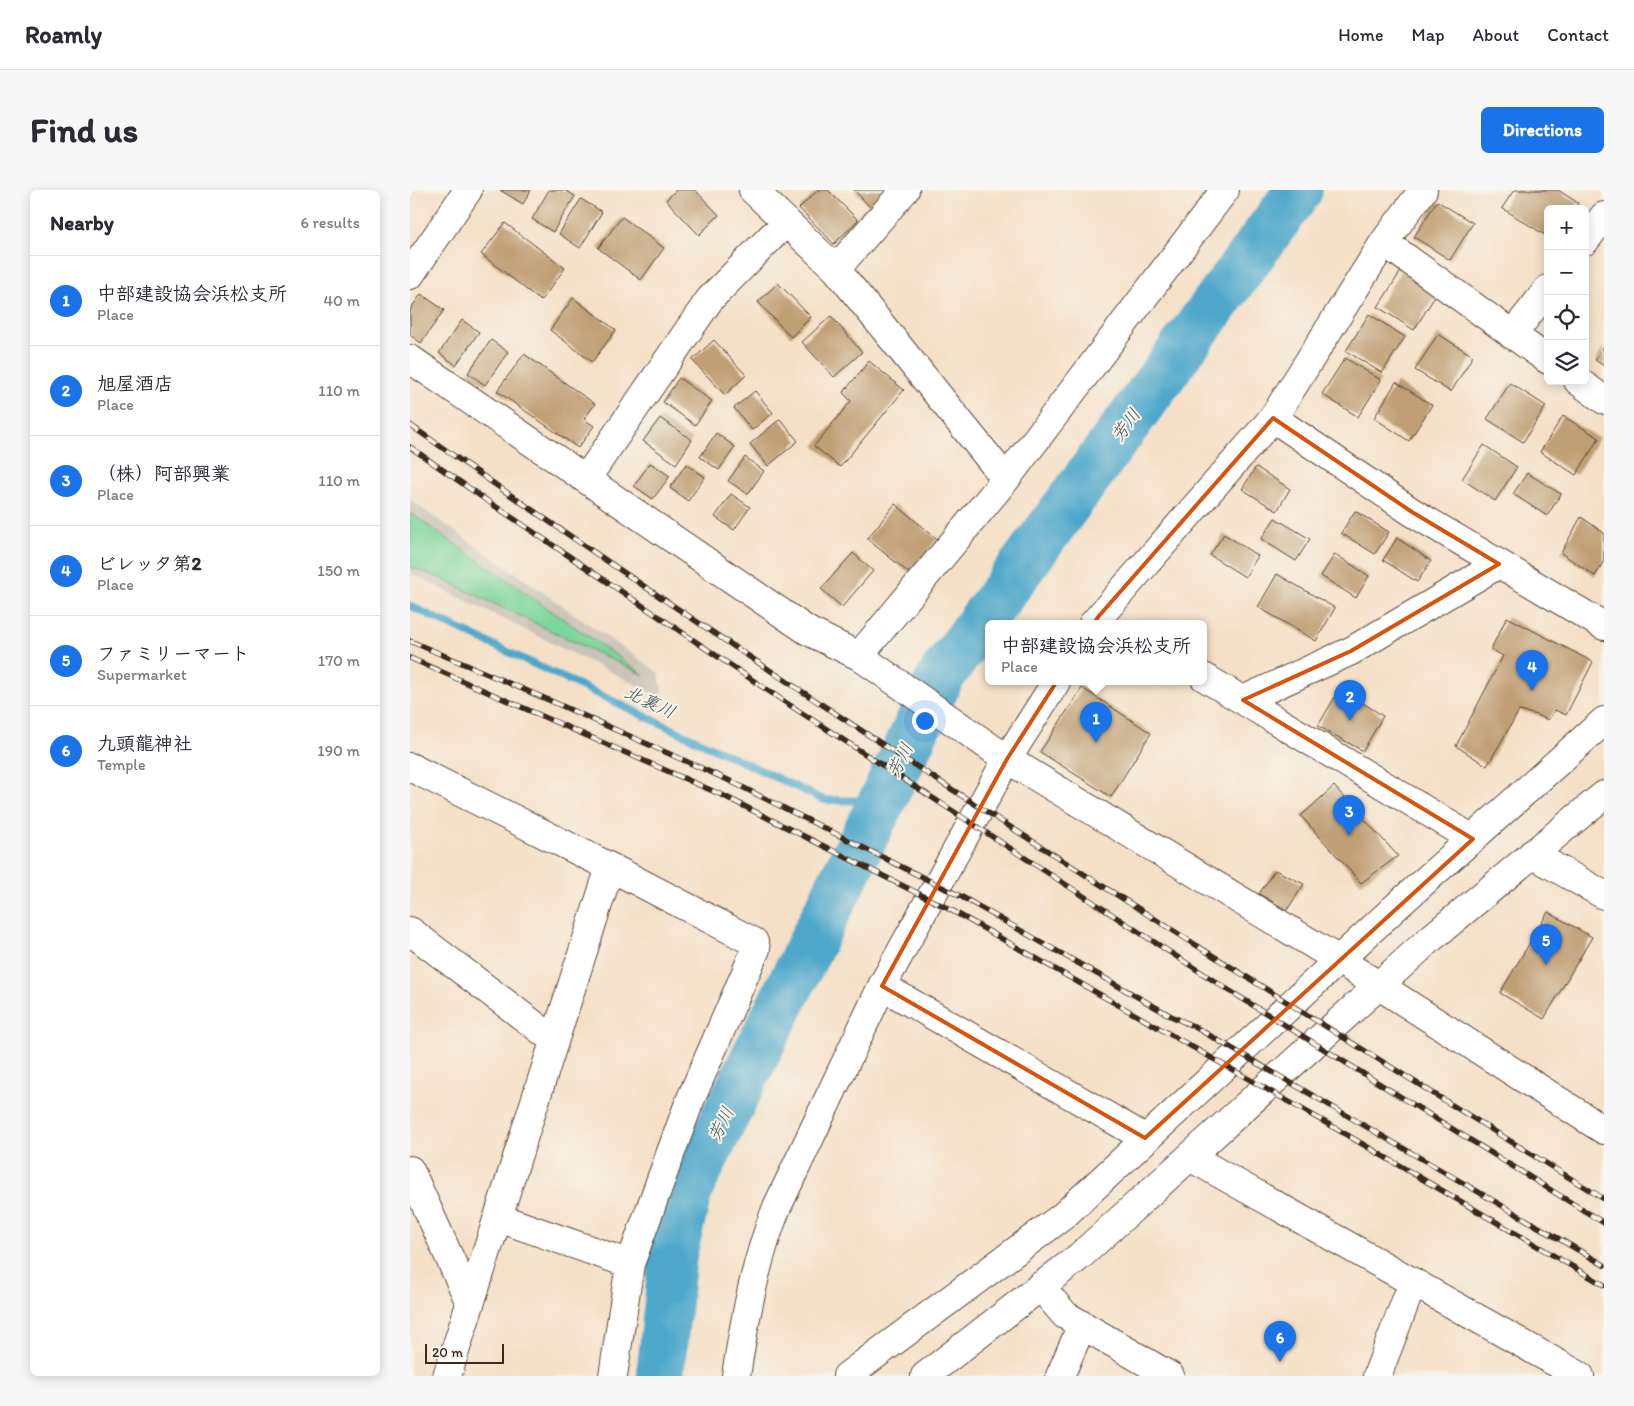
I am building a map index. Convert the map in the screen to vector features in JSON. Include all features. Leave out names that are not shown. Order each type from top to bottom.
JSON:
[{"type":"street","points":[[410,275],[468,190]]},
{"type":"street","points":[[753,190],[836,269],[1006,479]]},
{"type":"street","points":[[836,269],[905,190]]},
{"type":"street","points":[[863,660],[1006,479],[1225,190]]},
{"type":"street","points":[[1102,620],[1273,418],[1384,242],[1423,190]]},
{"type":"street","points":[[1589,236],[1604,216]]},
{"type":"street","points":[[586,479],[710,299],[785,222]]},
{"type":"street","points":[[1384,242],[1544,357]]},
{"type":"street","points":[[1512,335],[1544,294]]},
{"type":"street","points":[[410,359],[808,631],[863,660],[1007,759],[1339,960],[1604,1130]]},
{"type":"street","points":[[1583,385],[1604,400]]},
{"type":"street","points":[[1273,418],[1412,512],[1604,626]]},
{"type":"street","points":[[1243,700],[1351,651],[1499,564]]},
{"type":"street","points":[[1207,680],[1473,839]]},
{"type":"street","points":[[736,1376],[750,1290],[765,1236],[781,1198],[882,986],[1007,759],[1054,685]]},
{"type":"street","points":[[847,1376],[1062,1216],[1339,960],[1604,721]]},
{"type":"street","points":[[410,767],[610,867],[754,942],[756,949],[689,1102],[630,1264],[613,1376]]},
{"type":"street","points":[[925,1376],[1080,1256],[1429,940],[1604,795]]},
{"type":"street","points":[[1532,854],[1604,895]]},
{"type":"street","points":[[447,1376],[610,867]]},
{"type":"street","points":[[410,931],[554,1040]]},
{"type":"street","points":[[882,986],[1145,1138]]},
{"type":"street","points":[[1190,1157],[1580,1376]]},
{"type":"street","points":[[410,1170],[470,1303]]},
{"type":"street","points":[[499,1218],[630,1264]]},
{"type":"street","points":[[1377,1376],[1413,1282]]},
{"type":"street","points":[[1040,1286],[1065,1315],[1170,1376]]},
{"type":"street","points":[[1060,1376],[1082,1325]]},
{"type":"highlighted area","points":[[1273,418],[1412,512],[1499,564],[1351,651],[1243,700],[1473,839],[1145,1138],[882,986],[1007,759],[1098,617]]},
{"type":"shaded area","points":[[410,500],[659,673],[663,698],[410,573]]},
{"type":"green space","points":[[410,513],[644,675],[440,578],[410,567]]},
{"type":"building","points":[[500,190],[531,190],[523,204]]},
{"type":"building","points":[[549,190],[565,190],[575,196],[553,232],[532,219]]},
{"type":"building","points":[[676,190],[695,190],[719,215],[699,235],[666,200]]},
{"type":"building","points":[[818,190],[828,190],[858,220],[834,244],[799,208]]},
{"type":"building","points":[[854,190],[889,190],[871,208]]},
{"type":"building","points":[[1514,190],[1558,190],[1578,203],[1577,205],[1544,205],[1544,234],[1502,208]]},
{"type":"building","points":[[581,199],[602,212],[580,248],[559,234]]},
{"type":"building","points":[[1437,201],[1473,223],[1450,260],[1414,237]]},
{"type":"building","points":[[622,217],[664,248],[641,280],[598,248]]},
{"type":"building","points":[[505,223],[565,268],[541,301],[481,254]]},
{"type":"building","points":[[1401,271],[1437,293],[1414,330],[1378,307]]},
{"type":"building","points":[[778,283],[811,317],[791,337],[758,302]]},
{"type":"building","points":[[421,294],[444,310],[421,343],[410,335],[410,310]]},
{"type":"building","points":[[573,298],[616,330],[592,362],[550,330]]},
{"type":"building","points":[[1369,314],[1405,337],[1382,373],[1346,351]]},
{"type":"building","points":[[831,316],[862,352],[834,377],[802,342]]},
{"type":"building","points":[[462,320],[479,332],[456,365],[439,353]]},
{"type":"building","points":[[1438,334],[1473,356],[1451,392],[1415,370]]},
{"type":"building","points":[[491,340],[508,352],[485,385],[468,373]]},
{"type":"building","points":[[714,340],[746,375],[725,395],[692,360]]},
{"type":"building","points":[[1604,346],[1604,366],[1595,360]]},
{"type":"building","points":[[524,354],[595,404],[584,419],[594,426],[578,448],[497,391]]},
{"type":"building","points":[[1345,358],[1381,380],[1358,417],[1322,394]]},
{"type":"building","points":[[869,361],[904,390],[840,467],[814,446],[851,401],[843,393]]},
{"type":"building","points":[[679,378],[712,401],[695,425],[663,402]]},
{"type":"building","points":[[1396,382],[1432,405],[1409,441],[1374,418]]},
{"type":"building","points":[[1510,383],[1546,406],[1523,442],[1487,419]]},
{"type":"building","points":[[755,391],[773,413],[752,430],[734,408]]},
{"type":"building","points":[[1563,416],[1599,438],[1576,475],[1540,452]]},
{"type":"building","points":[[660,418],[692,440],[676,464],[643,441]]},
{"type":"building","points":[[780,419],[798,441],[768,466],[750,444]]},
{"type":"building","points":[[716,433],[735,447],[719,470],[700,457]]},
{"type":"building","points":[[1484,445],[1517,467],[1495,501],[1462,479]]},
{"type":"building","points":[[745,457],[764,471],[748,494],[728,481]]},
{"type":"building","points":[[650,463],[670,476],[653,499],[634,486]]},
{"type":"building","points":[[686,464],[705,477],[688,501],[670,488]]},
{"type":"building","points":[[1256,467],[1290,489],[1277,511],[1242,489]]},
{"type":"building","points":[[1527,473],[1561,494],[1547,516],[1513,494]]},
{"type":"building","points":[[731,494],[750,507],[734,530],[715,517]]},
{"type":"building","points":[[895,504],[937,539],[909,573],[867,539]]},
{"type":"building","points":[[1355,511],[1389,532],[1375,554],[1341,533]]},
{"type":"building","points":[[1581,517],[1604,533],[1604,561],[1595,576],[1561,553]]},
{"type":"building","points":[[1275,518],[1310,539],[1296,561],[1261,539]]},
{"type":"building","points":[[1224,534],[1258,556],[1245,577],[1210,555]]},
{"type":"building","points":[[1397,538],[1431,561],[1417,582],[1383,560]]},
{"type":"building","points":[[853,553],[873,571],[842,607],[821,589]]},
{"type":"building","points":[[1335,554],[1369,576],[1356,598],[1321,576]]},
{"type":"building","points":[[1277,574],[1335,608],[1316,641],[1258,607]]},
{"type":"building","points":[[1507,617],[1593,662],[1566,715],[1555,710],[1548,720],[1534,714],[1519,711],[1487,766],[1456,746],[1503,656],[1491,649]]},
{"type":"building","points":[[1082,688],[1151,733],[1111,797],[1040,752]]},
{"type":"building","points":[[1340,688],[1383,716],[1363,751],[1318,726]]},
{"type":"building","points":[[1334,786],[1398,856],[1361,883],[1301,816]]},
{"type":"building","points":[[1275,870],[1304,884],[1287,910],[1259,894]]},
{"type":"building","points":[[1548,912],[1592,937],[1544,1019],[1500,993]]},
{"type":"waterway","name":"芳川","points":[[660,1376],[673,1254],[689,1189],[882,801],[941,676],[1299,190]]},
{"type":"waterway","name":"北裏川","points":[[410,606],[824,800],[882,801]]},
{"type":"railway","points":[[410,425],[703,626],[1001,821],[1151,917],[1604,1199]]},
{"type":"railway","points":[[410,447],[785,702],[1222,986],[1604,1223]]},
{"type":"railway","points":[[410,641],[728,780],[962,897],[1171,1016],[1195,1027],[1604,1265]]},
{"type":"railway","points":[[410,658],[722,795],[951,910],[1335,1128],[1604,1285]]},
{"type":"place","name":"ビレッタ第2","points":[[1532,691]]},
{"type":"place","name":"旭屋酒店","points":[[1350,721]]},
{"type":"place","name":"中部建設協会浜松支所","points":[[1096,743]]},
{"type":"place","name":"（株）阿部興業","points":[[1349,836]]},
{"type":"place","name":"ファミリーマート","points":[[1546,965]]},
{"type":"place","name":"九頭龍神社","points":[[1280,1362]]}]
